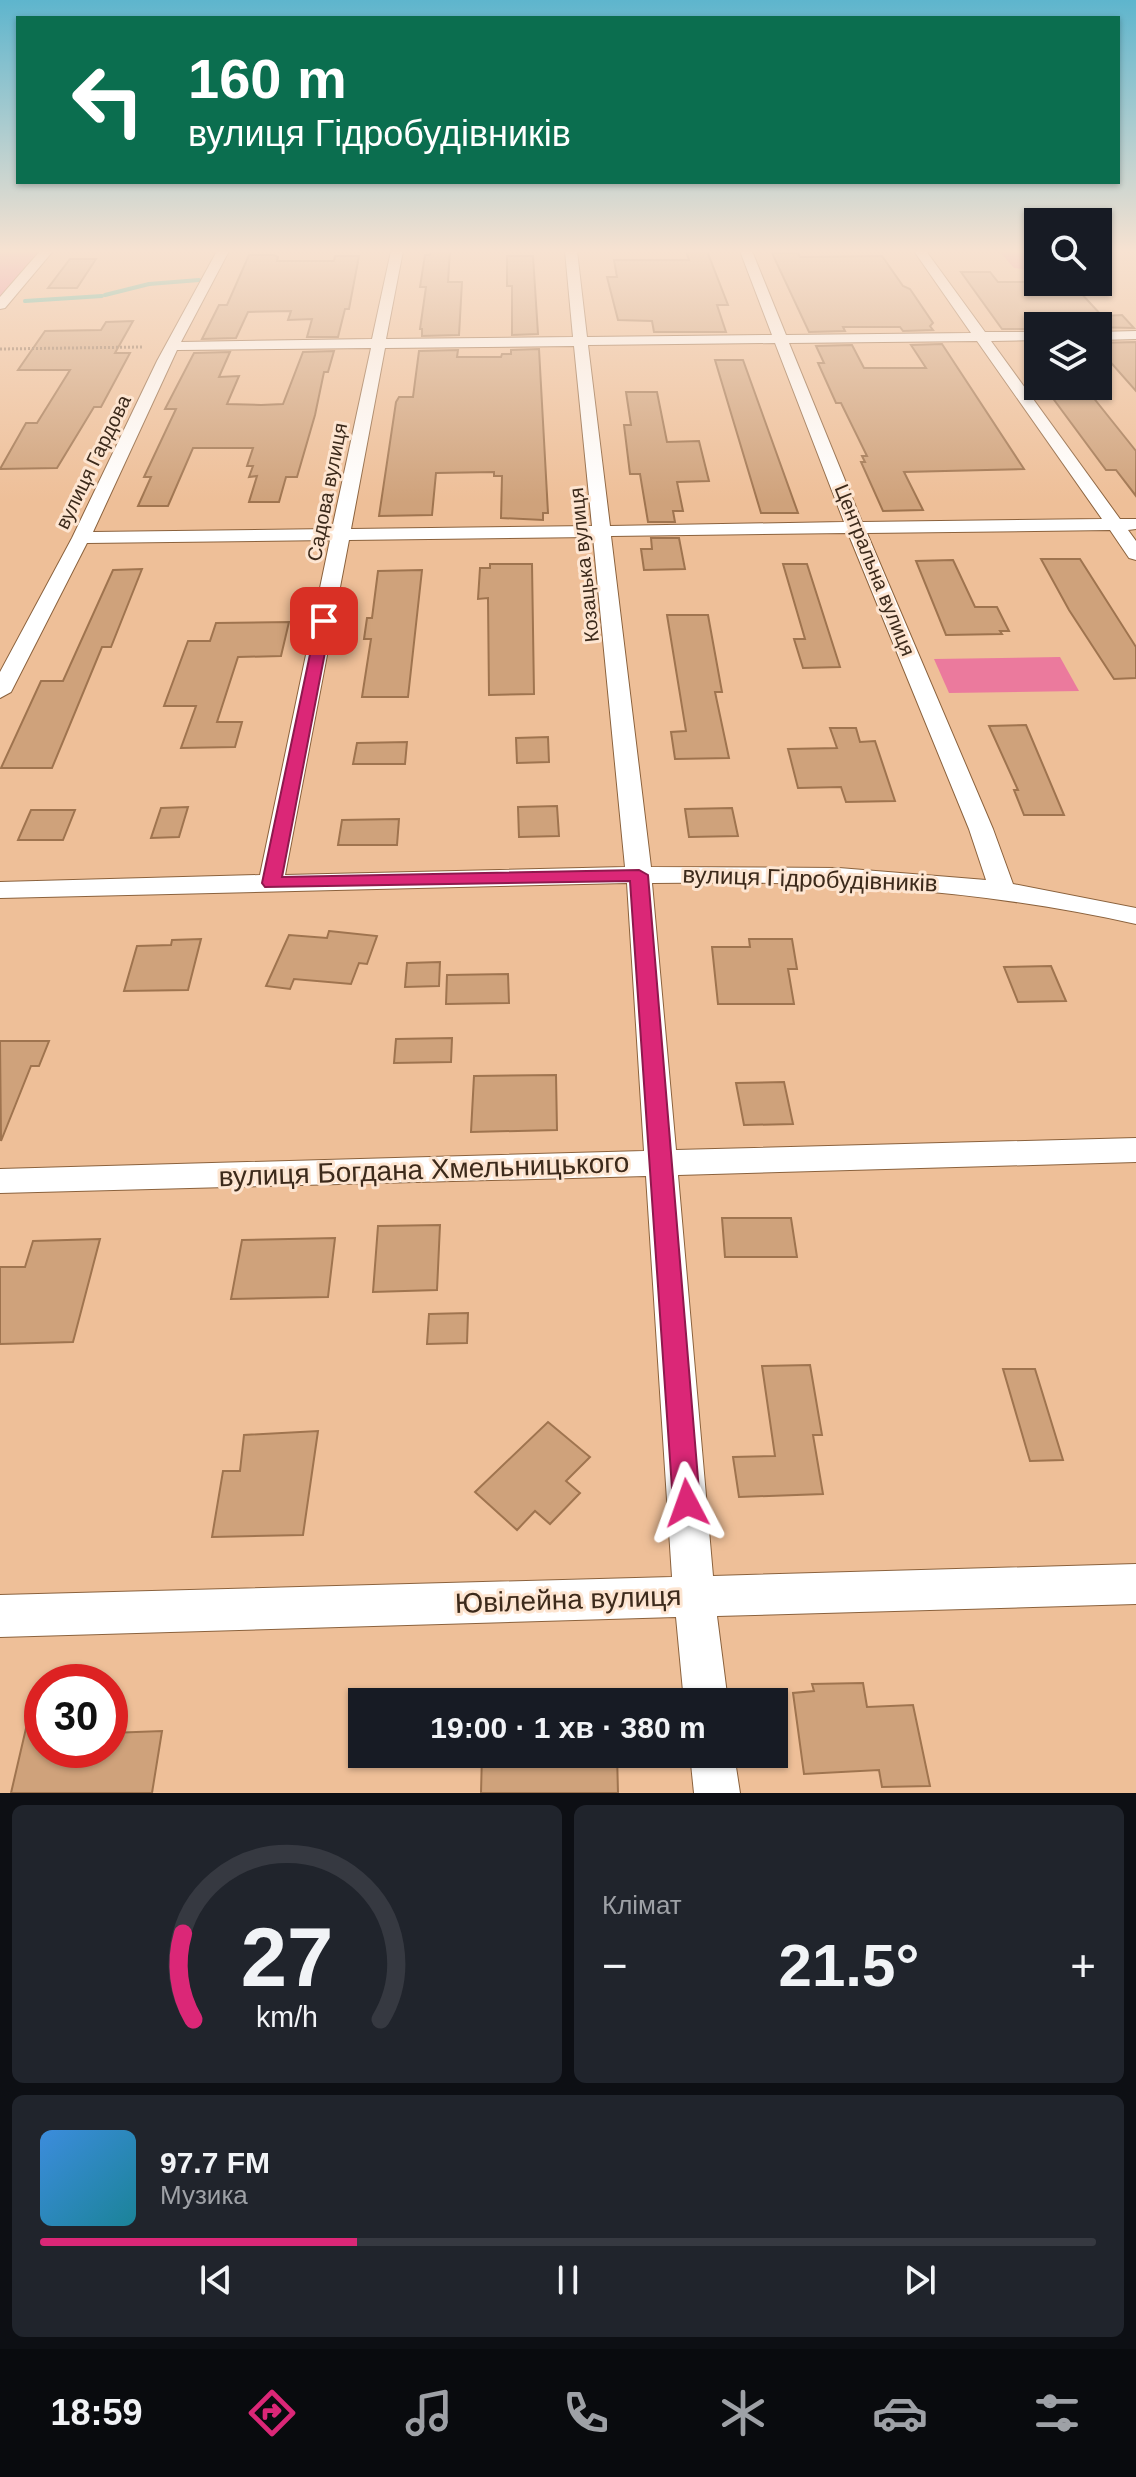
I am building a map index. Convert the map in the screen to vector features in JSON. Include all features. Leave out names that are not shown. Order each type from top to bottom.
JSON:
[{"type":"street","name":"вулиця Гардова","points":[[0,692],[81,538],[179,335]]},
{"type":"street","name":"Садова вулиця","points":[[271,883],[380,335]]},
{"type":"street","name":"Козацька вулиця","points":[[582,335],[639,875],[694,1595],[704,1688]]},
{"type":"street","name":"Центральна вулиця","points":[[781,335],[855,527],[981,829],[1002,889]]},
{"type":"street","points":[[1112,336],[1136,335]]},
{"type":"street","points":[[173,346],[1024,336]]},
{"type":"street","points":[[981,337],[1136,554]]},
{"type":"street","points":[[81,538],[1136,524]]},
{"type":"street","name":"вулиця Гідробудівників","points":[[0,890],[639,875],[831,876],[1002,889],[1058,897],[1136,916]]},
{"type":"street","name":"вулиця Богдана Хмельницького","points":[[0,1181],[1136,1150]]},
{"type":"street","name":"Ювілейна вулиця","points":[[0,1616],[1136,1584]]},
{"type":"street","points":[[714,1768],[717,1793]]},
{"type":"path","points":[[105,341],[106,348]]},
{"type":"path","points":[[0,349],[142,347]]},
{"type":"shaded area","points":[[1060,657],[1079,691],[949,693],[934,659]]},
{"type":"building","points":[[42,335],[125,335],[115,353],[130,353],[101,407],[94,407],[57,468],[0,469],[26,423],[37,423],[70,370],[18,370]]},
{"type":"building","points":[[204,335],[238,335],[236,338],[202,339]]},
{"type":"building","points":[[308,335],[339,335],[338,337],[307,337]]},
{"type":"building","points":[[1136,342],[1136,391],[1112,364],[1112,343]]},
{"type":"building","points":[[942,344],[1024,469],[904,472],[923,510],[883,511],[861,462],[865,462],[862,456],[867,456],[841,403],[836,403],[818,363],[824,363],[816,346],[852,345],[864,368],[926,368],[911,345]]},
{"type":"building","points":[[539,349],[548,513],[543,513],[543,520],[501,518],[502,476],[494,476],[494,472],[436,473],[432,515],[379,516],[396,402],[399,397],[413,397],[419,351],[458,350],[457,357],[501,357],[502,354],[511,354],[511,350]]},
{"type":"building","points":[[334,351],[328,372],[324,372],[297,477],[286,477],[279,502],[249,502],[257,476],[249,477],[253,466],[247,466],[253,448],[193,448],[168,506],[138,506],[151,477],[144,477],[176,409],[165,409],[194,353],[230,352],[219,377],[239,376],[227,404],[261,405],[283,404],[303,352]]},
{"type":"building","points":[[715,360],[743,360],[798,513],[761,513]]},
{"type":"building","points":[[626,392],[657,392],[667,442],[699,441],[709,481],[677,482],[683,511],[673,511],[675,522],[648,522],[640,474],[630,474],[624,425],[631,425]]},
{"type":"building","points":[[1054,400],[1095,400],[1136,451],[1136,496],[1116,470],[1106,470]]},
{"type":"building","points":[[651,538],[679,538],[685,569],[644,570],[641,549],[652,549]]},
{"type":"building","points":[[1041,559],[1080,559],[1136,647],[1136,678],[1114,679],[1069,610]]},
{"type":"building","points":[[953,560],[975,607],[997,607],[1009,631],[1000,631],[1002,634],[946,635],[916,561]]},
{"type":"building","points":[[490,564],[532,564],[534,694],[489,695],[488,598],[478,599],[480,568],[490,568]]},
{"type":"building","points":[[783,564],[807,564],[840,667],[803,668],[794,639],[805,639]]},
{"type":"building","points":[[142,569],[111,647],[102,647],[52,768],[1,768],[41,681],[63,681],[113,570]]},
{"type":"building","points":[[422,570],[408,697],[362,697],[371,639],[364,639],[367,618],[372,618],[378,571]]},
{"type":"building","points":[[667,615],[708,615],[722,692],[715,692],[729,758],[675,759],[671,732],[686,731]]},
{"type":"building","points":[[289,622],[281,656],[238,657],[217,722],[242,722],[235,747],[181,748],[196,706],[164,706],[188,641],[210,641],[216,623]]},
{"type":"building","points":[[1026,725],[1064,815],[1024,815],[1014,790],[1018,790],[989,726]]},
{"type":"building","points":[[830,728],[856,728],[860,742],[875,741],[895,801],[846,802],[841,787],[798,788],[788,749],[837,748]]},
{"type":"building","points":[[548,737],[549,762],[517,763],[516,738]]},
{"type":"building","points":[[407,742],[405,764],[353,764],[357,743]]},
{"type":"building","points":[[557,806],[559,836],[519,837],[518,807]]},
{"type":"building","points":[[188,807],[179,837],[151,838],[161,808]]},
{"type":"building","points":[[732,808],[738,836],[689,837],[685,809]]},
{"type":"building","points":[[31,810],[75,810],[63,840],[18,840]]},
{"type":"building","points":[[399,819],[397,845],[338,845],[342,820]]},
{"type":"building","points":[[329,931],[377,936],[367,964],[359,963],[351,984],[294,979],[290,989],[266,986],[289,935],[327,938]]},
{"type":"building","points":[[201,939],[188,990],[124,991],[137,946],[171,945],[172,940]]},
{"type":"building","points":[[749,939],[792,939],[797,969],[788,969],[794,1004],[718,1004],[712,947],[750,947]]},
{"type":"building","points":[[440,962],[439,986],[405,987],[407,963]]},
{"type":"building","points":[[1051,966],[1066,1001],[1018,1002],[1004,967]]},
{"type":"building","points":[[508,974],[509,1003],[446,1004],[447,975]]},
{"type":"building","points":[[452,1038],[451,1062],[394,1063],[396,1039]]},
{"type":"building","points":[[0,1041],[49,1041],[39,1066],[31,1066],[1,1141]]},
{"type":"building","points":[[556,1075],[557,1130],[471,1132],[474,1076]]},
{"type":"building","points":[[784,1082],[793,1124],[744,1125],[736,1083]]},
{"type":"building","points":[[722,1218],[791,1218],[797,1257],[725,1257]]},
{"type":"building","points":[[440,1225],[437,1290],[373,1292],[378,1226]]},
{"type":"building","points":[[335,1238],[328,1297],[231,1299],[242,1240]]},
{"type":"building","points":[[100,1239],[73,1342],[0,1344],[0,1267],[25,1267],[33,1241]]},
{"type":"building","points":[[468,1313],[467,1343],[427,1344],[429,1314]]},
{"type":"building","points":[[810,1365],[822,1435],[813,1435],[823,1494],[739,1497],[733,1457],[775,1456],[762,1366]]},
{"type":"building","points":[[1003,1369],[1035,1369],[1063,1460],[1030,1461]]},
{"type":"building","points":[[548,1422],[590,1457],[566,1481],[580,1493],[550,1524],[535,1511],[517,1530],[475,1492]]},
{"type":"building","points":[[318,1431],[303,1535],[212,1537],[223,1471],[240,1471],[244,1435]]},
{"type":"building","points":[[863,1683],[867,1707],[913,1705],[930,1786],[882,1787],[879,1770],[804,1774],[793,1693],[814,1691],[812,1684]]},
{"type":"building","points":[[162,1731],[152,1793],[11,1793],[24,1737],[24,1768],[128,1768],[128,1732]]},
{"type":"building","points":[[482,1768],[617,1768],[618,1793],[481,1793]]},
{"type":"route","points":[[324,621],[271,883],[639,875],[687,1503]]}]
